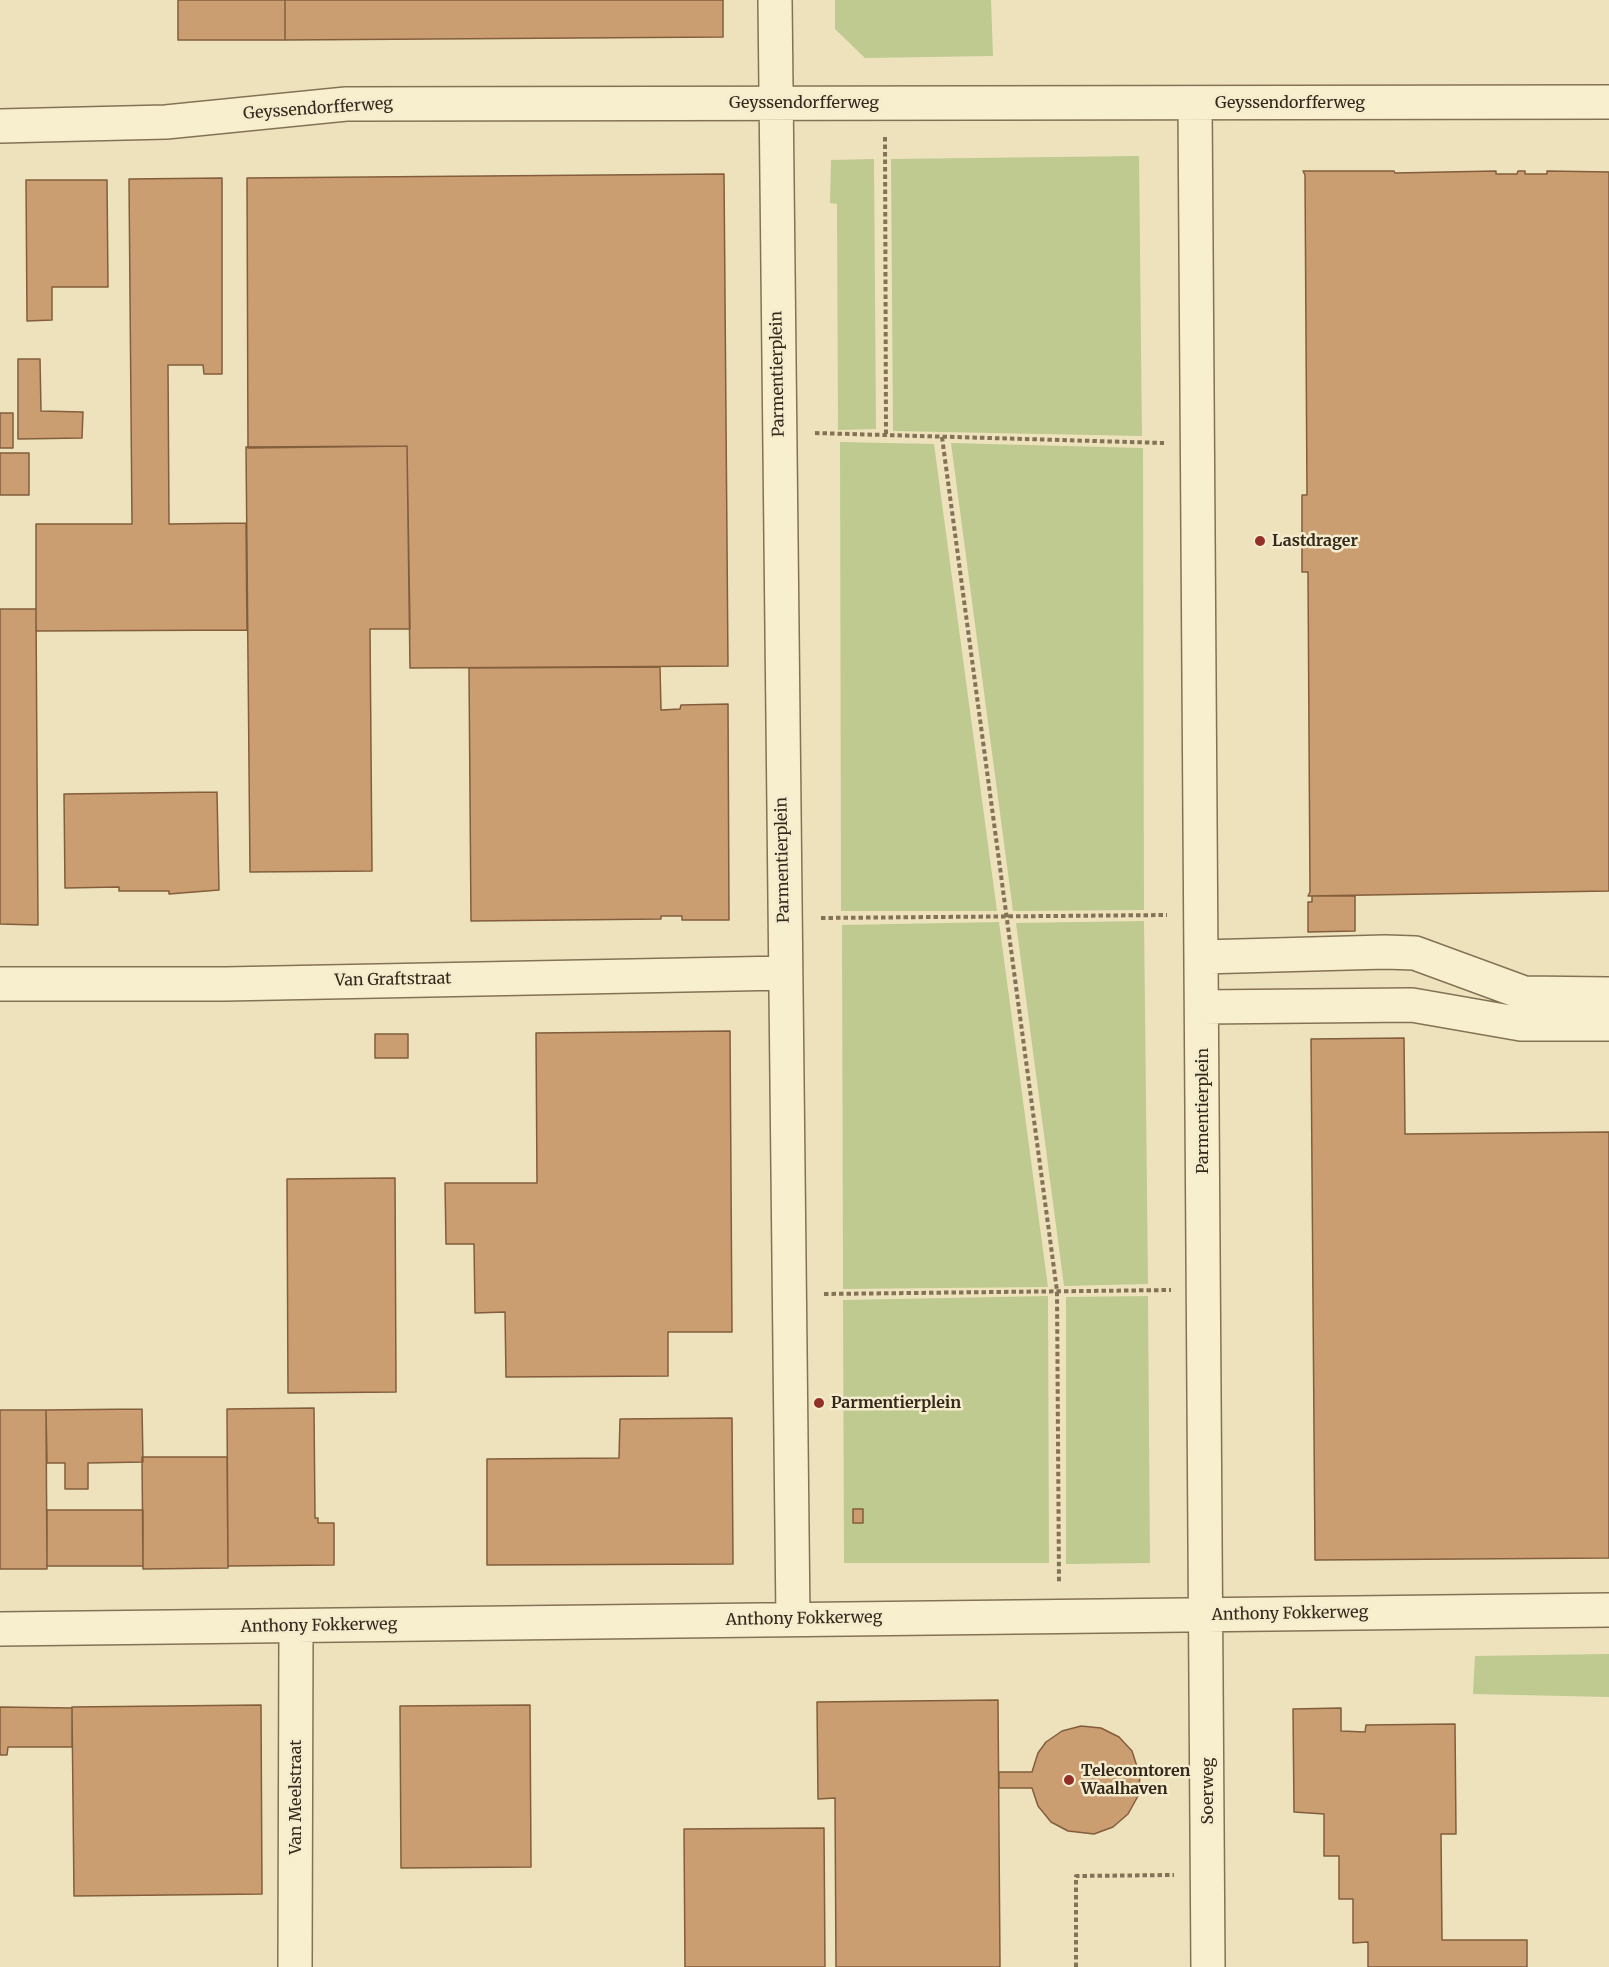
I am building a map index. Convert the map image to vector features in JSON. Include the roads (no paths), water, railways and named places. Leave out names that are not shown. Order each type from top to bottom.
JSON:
[{"type":"street","name":"Parmentierplein","points":[[775,0],[787,1295],[793,1619]]},
{"type":"street","name":"Geyssendorfferweg","points":[[0,126],[166,122],[346,104],[1609,102]]},
{"type":"street","name":"Parmentierplein","points":[[1195,103],[1207,1615]]},
{"type":"street","points":[[1202,957],[1415,953],[1524,993],[1609,994]]},
{"type":"street","name":"Van Graftstraat","points":[[0,984],[225,984],[785,973]]},
{"type":"street","points":[[1202,1007],[1412,1005],[1521,1024],[1609,1024]]},
{"type":"street","name":"Anthony Fokkerweg","points":[[0,1629],[1609,1610]]},
{"type":"street","name":"Soerweg","points":[[1207,1615],[1208,1967]]},
{"type":"street","name":"Van Meelstraat","points":[[295,1967],[296,1627]]},
{"type":"place","name":"Lastdrager","points":[[1260,541]]},
{"type":"place","name":"Parmentierplein","points":[[819,1403]]},
{"type":"place","name":"Telecomtoren Waalhaven","points":[[1069,1780]]}]
